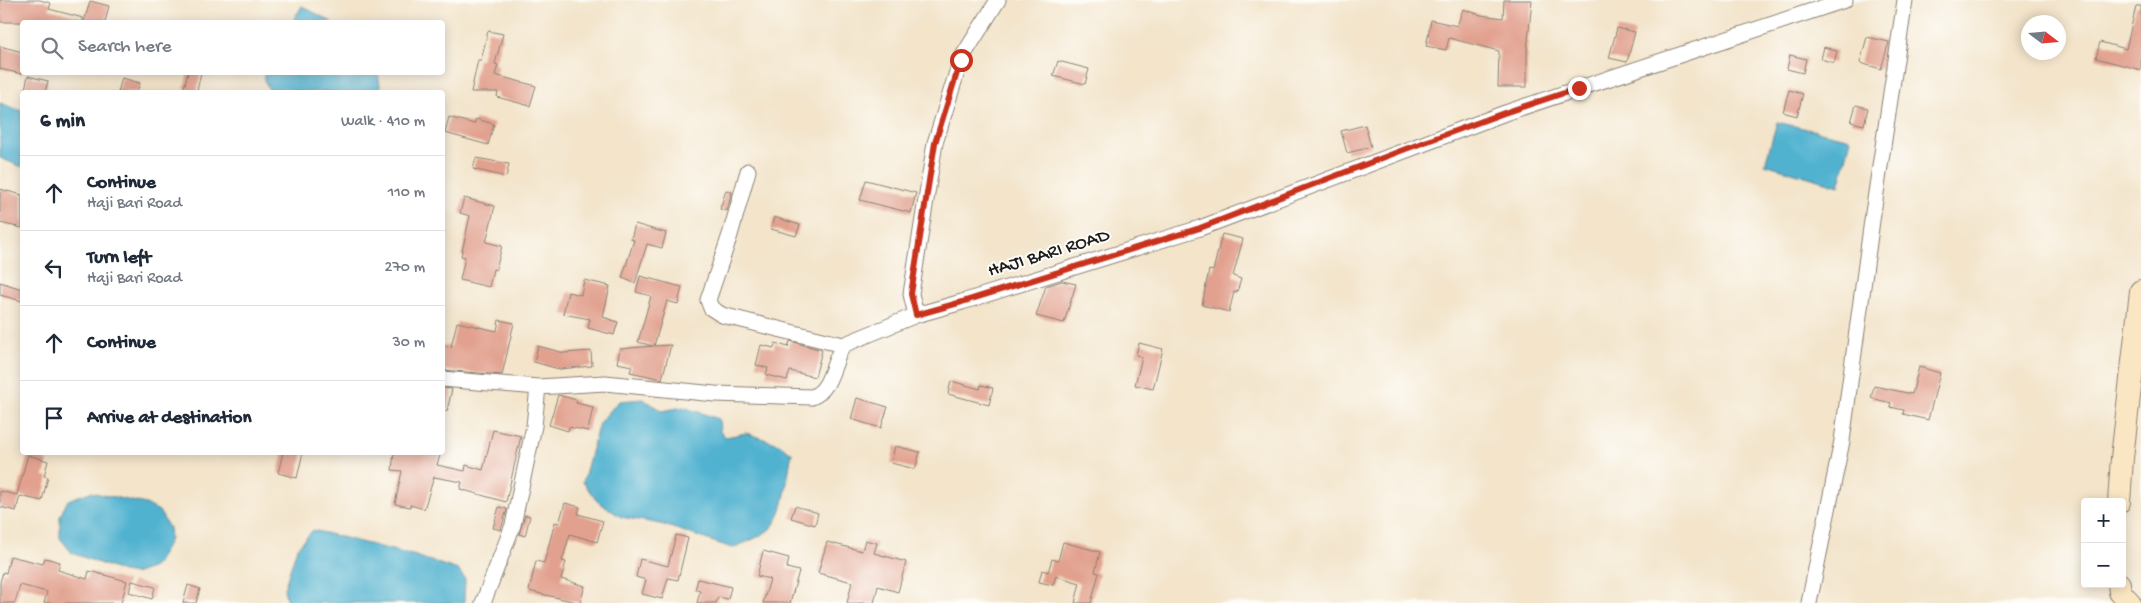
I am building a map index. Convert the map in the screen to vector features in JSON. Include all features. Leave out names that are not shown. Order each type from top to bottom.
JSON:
[{"type":"main road","points":[[2119,498],[2141,291]]},
{"type":"main road","points":[[2120,588],[2120,592],[2130,603]]},
{"type":"street","points":[[916,315],[911,294],[935,143],[961,60],[998,0]]},
{"type":"street","name":"HAJI BARI ROAD","points":[[843,346],[916,315],[1200,228],[1504,113],[1845,0]]},
{"type":"street","points":[[1809,603],[1842,441],[1871,222],[1905,0]]},
{"type":"street","points":[[445,380],[538,387],[605,383],[715,394],[812,397],[820,394],[843,346],[722,315],[711,308],[708,300],[730,235],[748,171]]},
{"type":"street","points":[[483,603],[512,525],[534,426],[538,387]]},
{"type":"water","points":[[302,6],[328,20],[293,20]]},
{"type":"water","points":[[265,75],[378,75],[381,90],[269,90],[264,80]]},
{"type":"water","points":[[0,103],[20,110],[20,166],[0,158]]},
{"type":"water","points":[[1777,122],[1851,139],[1839,186],[1765,164]]},
{"type":"water","points":[[643,399],[662,411],[683,407],[719,419],[720,432],[726,437],[746,433],[779,444],[792,453],[783,503],[780,513],[771,528],[758,537],[732,548],[661,524],[621,517],[597,501],[583,482],[599,423],[619,401]]},
{"type":"water","points":[[90,492],[146,504],[159,511],[169,528],[170,539],[159,561],[153,567],[135,574],[123,572],[72,553],[60,538],[60,516],[68,500]]},
{"type":"water","points":[[313,530],[416,556],[458,570],[465,579],[464,603],[287,603],[284,589],[297,548]]},
{"type":"building","points":[[0,0],[40,0],[51,3],[49,9],[83,18],[83,20],[20,20],[20,22],[0,22]]},
{"type":"building","points":[[1504,0],[1532,0],[1527,50],[1527,87],[1498,87],[1499,51],[1449,38],[1446,50],[1426,46],[1431,20],[1457,26],[1463,9],[1481,15],[1503,18]]},
{"type":"building","points":[[90,1],[109,6],[106,20],[85,20]]},
{"type":"building","points":[[2136,6],[2141,6],[2141,70],[2096,58],[2100,42],[2126,49]]},
{"type":"building","points":[[1617,28],[1635,32],[1627,62],[1609,58]]},
{"type":"building","points":[[488,31],[503,34],[495,64],[498,65],[495,75],[536,86],[530,106],[497,97],[498,92],[471,92],[478,60],[481,60]]},
{"type":"building","points":[[1867,37],[1889,42],[1881,69],[1860,63]]},
{"type":"building","points":[[0,46],[20,51],[20,74],[0,69]]},
{"type":"building","points":[[1824,47],[1837,51],[1834,63],[1821,59]]},
{"type":"building","points":[[1790,55],[1806,59],[1803,73],[1787,69]]},
{"type":"building","points":[[1058,61],[1089,69],[1085,84],[1053,76]]},
{"type":"building","points":[[187,75],[200,75],[197,90],[184,88]]},
{"type":"building","points":[[28,76],[48,81],[46,90],[25,89]]},
{"type":"building","points":[[122,78],[140,83],[138,90],[119,90]]},
{"type":"building","points":[[1789,90],[1803,94],[1797,116],[1783,112]]},
{"type":"building","points":[[1856,105],[1868,108],[1864,125],[1851,122]]},
{"type":"building","points":[[449,117],[474,124],[476,119],[494,124],[488,145],[445,133]]},
{"type":"building","points":[[1365,125],[1371,147],[1347,153],[1341,131]]},
{"type":"building","points":[[476,158],[509,164],[506,177],[473,169]]},
{"type":"building","points":[[866,180],[916,193],[911,213],[860,200]]},
{"type":"building","points":[[0,189],[20,194],[20,228],[0,223]]},
{"type":"building","points":[[726,190],[732,192],[727,211],[720,209]]},
{"type":"building","points":[[464,198],[495,206],[486,242],[502,246],[496,270],[493,269],[489,287],[460,280],[465,257],[461,256],[470,216],[460,213]]},
{"type":"building","points":[[774,217],[800,225],[796,236],[771,229]]},
{"type":"building","points":[[635,224],[666,233],[662,248],[647,244],[635,283],[622,278],[634,240],[631,239]]},
{"type":"building","points":[[1222,234],[1243,239],[1233,276],[1241,279],[1237,292],[1234,292],[1229,312],[1202,305],[1209,270],[1213,271]]},
{"type":"building","points":[[640,276],[682,287],[678,304],[667,301],[654,346],[671,345],[662,379],[630,372],[632,366],[617,363],[620,349],[653,346],[638,342],[651,296],[636,292]]},
{"type":"building","points":[[584,280],[610,286],[603,317],[618,322],[614,335],[588,328],[590,319],[563,314],[568,292],[581,295]]},
{"type":"building","points":[[1062,281],[1076,284],[1064,323],[1036,316],[1046,286]]},
{"type":"building","points":[[0,282],[20,288],[20,300],[0,295]]},
{"type":"building","points":[[499,320],[514,323],[502,375],[445,370],[445,346],[451,347],[457,322],[497,331]]},
{"type":"building","points":[[790,341],[822,350],[815,377],[790,371],[787,380],[766,375],[768,368],[756,365],[761,345],[774,348],[775,343],[788,347]]},
{"type":"building","points":[[1139,343],[1163,349],[1153,389],[1135,385],[1142,357],[1136,355]]},
{"type":"building","points":[[538,346],[564,353],[591,351],[592,366],[559,369],[534,362]]},
{"type":"building","points":[[1919,367],[1940,373],[1928,420],[1903,414],[1904,410],[1890,407],[1891,403],[1871,398],[1874,386],[1912,394]]},
{"type":"building","points":[[951,381],[980,389],[981,385],[993,388],[989,405],[948,394]]},
{"type":"building","points":[[445,388],[452,389],[447,411],[445,411]]},
{"type":"building","points":[[558,395],[577,400],[576,403],[593,407],[588,431],[569,427],[568,431],[549,425]]},
{"type":"building","points":[[857,398],[888,407],[881,428],[851,419]]},
{"type":"building","points":[[493,430],[521,436],[506,502],[460,489],[462,482],[434,477],[424,509],[410,505],[410,507],[395,504],[402,471],[392,470],[394,455],[440,455],[437,465],[465,471],[466,465],[483,470]]},
{"type":"building","points":[[895,446],[920,452],[915,469],[891,463]]},
{"type":"building","points":[[28,455],[48,461],[44,476],[48,477],[42,501],[20,496],[16,511],[0,507],[0,491],[17,495]]},
{"type":"building","points":[[282,455],[302,455],[297,478],[278,473]]},
{"type":"building","points":[[565,503],[580,507],[578,514],[603,521],[597,542],[570,534],[562,561],[566,562],[561,579],[585,586],[580,603],[529,591],[536,561],[544,563],[555,522],[559,523]]},
{"type":"building","points":[[795,506],[818,513],[815,525],[791,518]]},
{"type":"building","points":[[499,507],[507,509],[501,530],[493,528]]},
{"type":"building","points":[[525,515],[530,516],[525,536],[519,534]]},
{"type":"building","points":[[676,535],[688,538],[678,580],[668,578],[662,599],[642,594],[646,580],[636,577],[640,559],[668,566]]},
{"type":"building","points":[[865,540],[877,543],[874,553],[906,562],[898,592],[878,586],[874,603],[847,603],[852,582],[818,573],[827,542],[862,551]]},
{"type":"building","points":[[1063,542],[1100,552],[1095,572],[1099,573],[1091,603],[1075,603],[1080,583],[1056,576],[1053,585],[1039,582],[1042,570],[1048,572],[1052,559],[1058,561]]},
{"type":"building","points":[[763,551],[789,558],[787,568],[799,571],[790,603],[763,603],[770,579],[757,576]]},
{"type":"building","points":[[10,556],[43,564],[45,558],[60,562],[58,570],[87,579],[89,571],[127,581],[121,603],[44,603],[47,592],[20,585],[15,603],[0,603],[0,582],[3,572],[6,573]]},
{"type":"building","points":[[698,579],[731,587],[728,599],[718,597],[716,603],[697,603],[700,591],[695,590]]},
{"type":"building","points":[[132,581],[155,587],[152,599],[129,592]]},
{"type":"building","points":[[188,585],[200,589],[196,603],[183,603]]},
{"type":"route","points":[[961,60],[935,143],[911,294],[916,315],[1200,228],[1403,150],[1579,88]]}]
